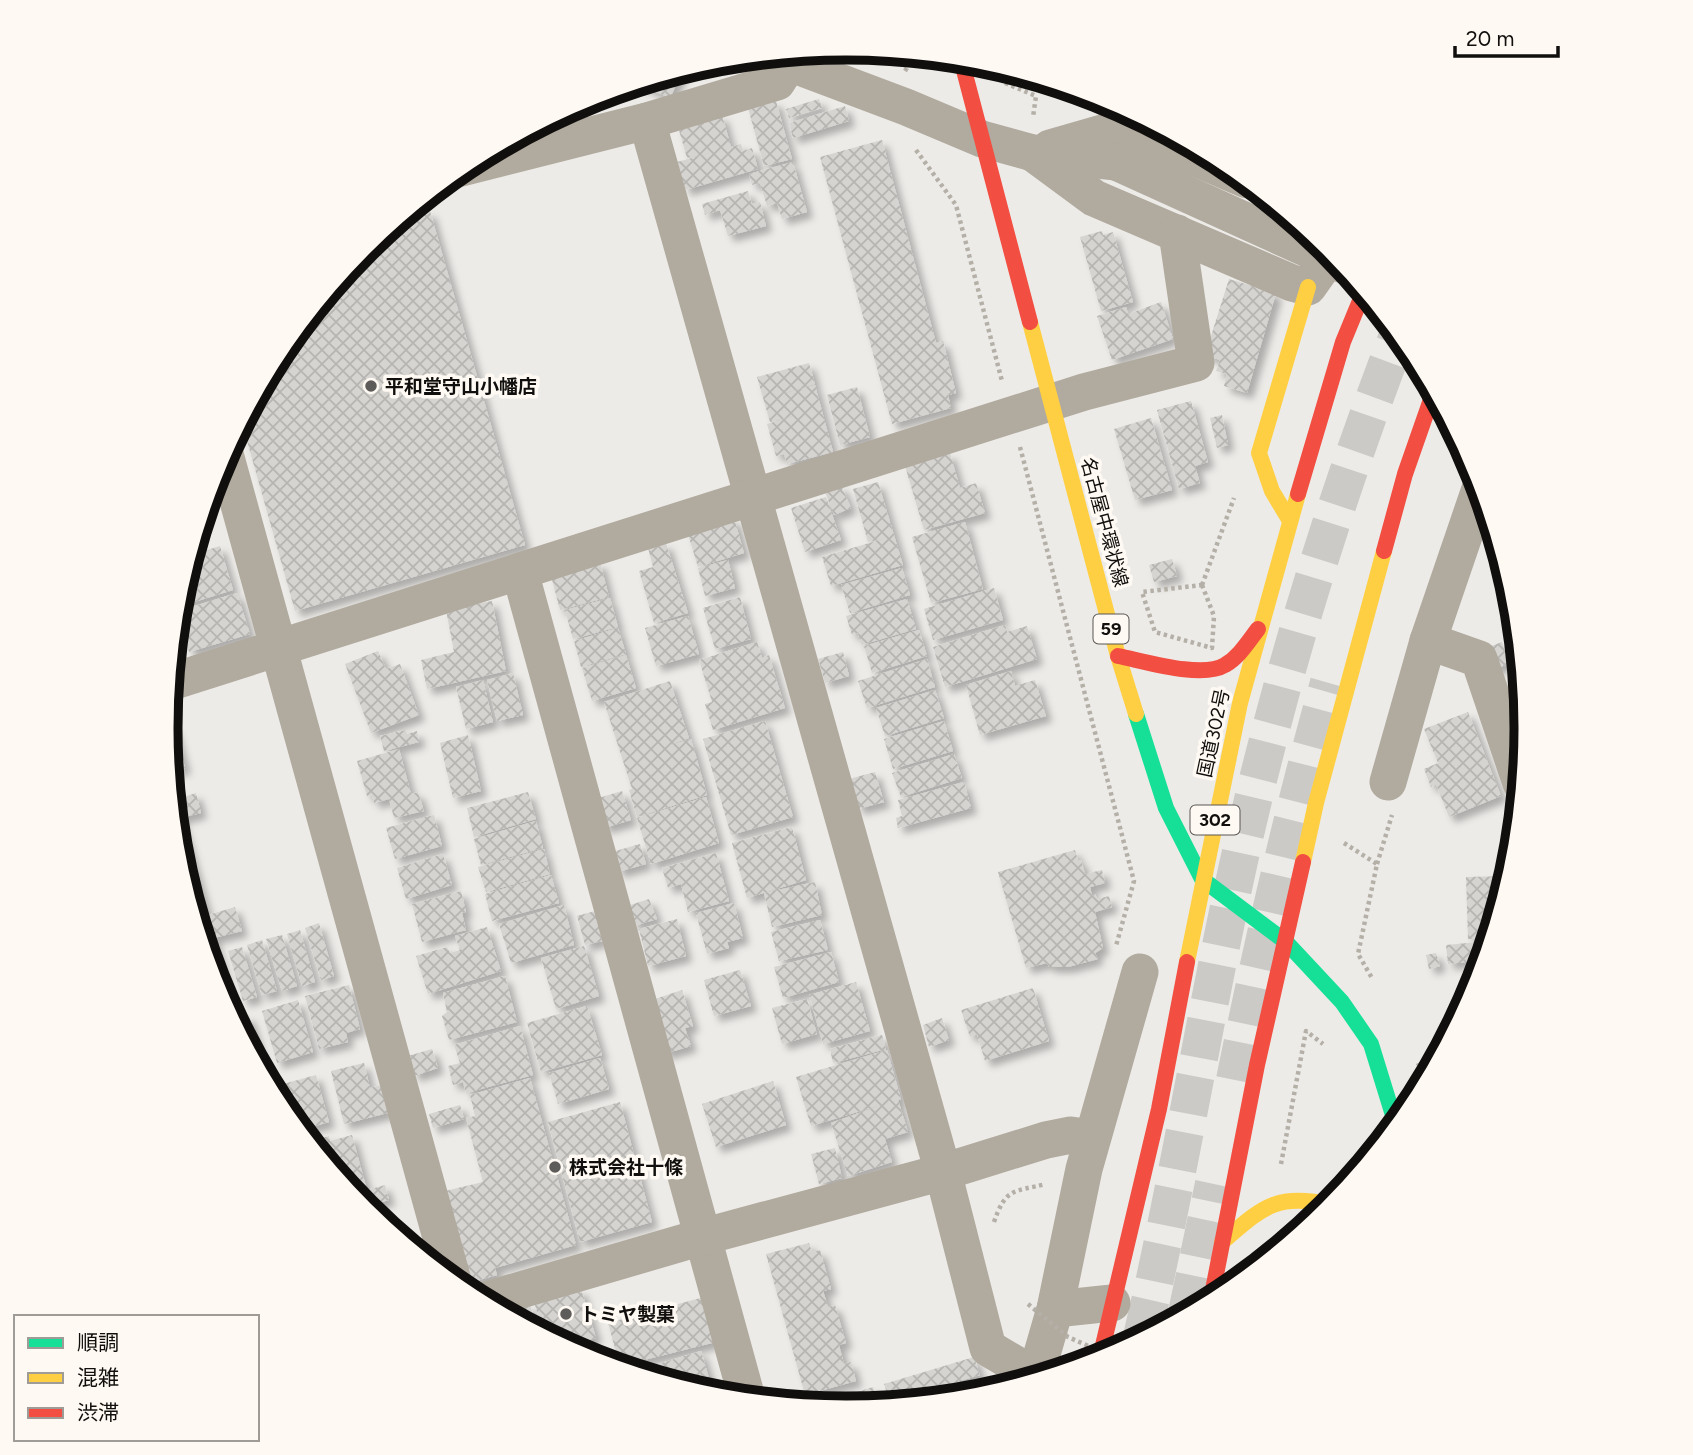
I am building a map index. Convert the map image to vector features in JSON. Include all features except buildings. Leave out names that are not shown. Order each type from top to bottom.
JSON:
[{"type":"main road","name":"名古屋中環状線","points":[[964,70],[1118,656],[1166,808],[1202,878],[1286,942],[1342,1002],[1371,1044],[1392,1112]]},
{"type":"main road","points":[[1290,521],[1272,491],[1259,453],[1308,287]]},
{"type":"main road","name":"国道302号","points":[[1103,1345],[1159,1109],[1229,747],[1290,521],[1332,379],[1360,301]]},
{"type":"main road","points":[[1214,1286],[1257,1065],[1315,803],[1405,474],[1430,403]]},
{"type":"main road","points":[[1118,656],[1214,670],[1222,668],[1238,656],[1261,626]]},
{"type":"main road","points":[[1222,1242],[1255,1213],[1269,1205],[1287,1199],[1318,1201]]},
{"type":"street","points":[[799,61],[982,139],[1123,127],[1195,158]]},
{"type":"street","points":[[496,159],[647,121],[778,82],[789,62]]},
{"type":"street","points":[[647,121],[943,1172],[988,1348],[1028,1370]]},
{"type":"street","points":[[1032,136],[1116,162],[1317,253]]},
{"type":"street","points":[[1032,136],[1094,198],[1292,283],[1308,287],[1325,262]]},
{"type":"street","points":[[180,679],[1084,392],[1196,363],[1177,233]]},
{"type":"street","points":[[230,471],[448,1263]]},
{"type":"street","points":[[1391,794],[1428,641],[1475,503]]},
{"type":"street","points":[[520,572],[744,1388]]},
{"type":"street","points":[[1428,641],[1479,659],[1513,760]]},
{"type":"street","points":[[1037,1368],[1042,1306],[1069,1234],[1092,1138],[1128,961]]},
{"type":"street","points":[[497,1297],[702,1237],[943,1172],[1046,1140],[1071,1135],[1092,1138]]},
{"type":"street","points":[[1042,1306],[1112,1303]]},
{"type":"path","points":[[900,78],[910,63]]},
{"type":"path","points":[[1004,78],[1005,83],[1035,96],[1032,136]]},
{"type":"path","points":[[915,150],[956,205],[1134,881],[1128,961]]},
{"type":"path","points":[[1202,585],[1214,616],[1212,648],[1155,632],[1142,592],[1202,585]]},
{"type":"path","points":[[1377,986],[1358,954],[1391,794]]},
{"type":"path","points":[[1337,839],[1377,864]]},
{"type":"path","points":[[1280,1171],[1306,1031],[1323,1044]]},
{"type":"path","points":[[1414,1055],[1421,1069]]},
{"type":"path","points":[[992,1229],[1000,1206],[1013,1191],[1052,1182]]},
{"type":"path","points":[[1020,1296],[1042,1306],[1068,1337],[1093,1348]]},
{"type":"tunnel","points":[[1144,1326],[1231,898],[1265,752],[1326,541],[1394,346]]},
{"type":"tunnel","points":[[1235,1080],[1278,880],[1329,683]]},
{"type":"tunnel","points":[[1190,1300],[1214,1184]]},
{"type":"traffic: fast","points":[[1136,714],[1166,808],[1202,879],[1286,942],[1342,1002],[1371,1044],[1392,1112]]},
{"type":"traffic: slow","points":[[1290,521],[1272,491],[1259,453],[1308,287]]},
{"type":"traffic: slow","points":[[1030,322],[1118,656],[1136,714]]},
{"type":"traffic: slow","points":[[1187,962],[1240,703],[1298,494]]},
{"type":"traffic: slow","points":[[1303,862],[1316,803],[1384,551]]},
{"type":"traffic: slow","points":[[1222,1242],[1248,1220],[1271,1206],[1283,1202],[1317,1202]]},
{"type":"traffic: jam","points":[[964,70],[1030,322]]},
{"type":"traffic: jam","points":[[1298,494],[1343,342],[1360,301]]},
{"type":"traffic: jam","points":[[1384,551],[1405,474],[1430,403]]},
{"type":"traffic: jam","points":[[1118,656],[1173,668],[1215,669],[1235,658],[1258,629]]},
{"type":"traffic: jam","points":[[1214,1286],[1257,1065],[1303,862]]},
{"type":"traffic: jam","points":[[1103,1344],[1159,1109],[1187,962]]},
{"type":"place","name":"平和堂守山小幡店","points":[[371,386]]},
{"type":"place","name":"株式会社十條","points":[[555,1167]]},
{"type":"place","name":"トミヤ製菓","points":[[566,1314]]}]
